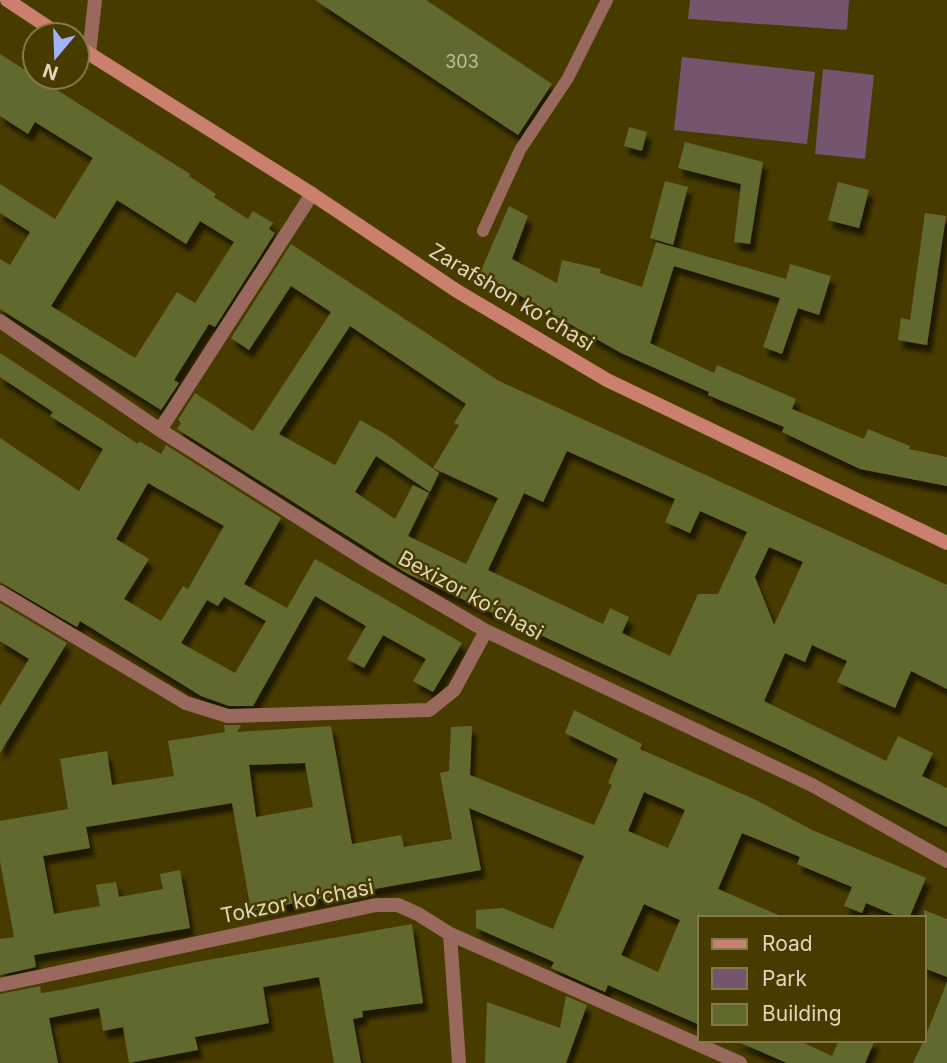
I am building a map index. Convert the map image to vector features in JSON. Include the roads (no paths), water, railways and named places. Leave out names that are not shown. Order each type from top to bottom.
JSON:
[{"type":"main road","points":[[7,0],[39,21]]},
{"type":"main road","name":"Zarafshon koʻchasi","points":[[91,55],[312,194],[457,291],[607,380],[947,543]]},
{"type":"street","points":[[90,21],[95,0]]},
{"type":"street","points":[[160,430],[312,194]]},
{"type":"street","name":"Bexizor koʻchasi","points":[[0,321],[160,430],[375,566],[486,631],[813,785],[947,861]]},
{"type":"street","points":[[0,592],[186,703],[228,716],[429,710],[454,690],[486,631]]},
{"type":"street","name":"Tokzor koʻchasi","points":[[0,985],[376,905],[398,905],[450,934],[740,1063]]},
{"type":"street","points":[[450,934],[459,1063]]},
{"type":"lane","points":[[483,231],[520,150],[568,78],[607,0]]}]
